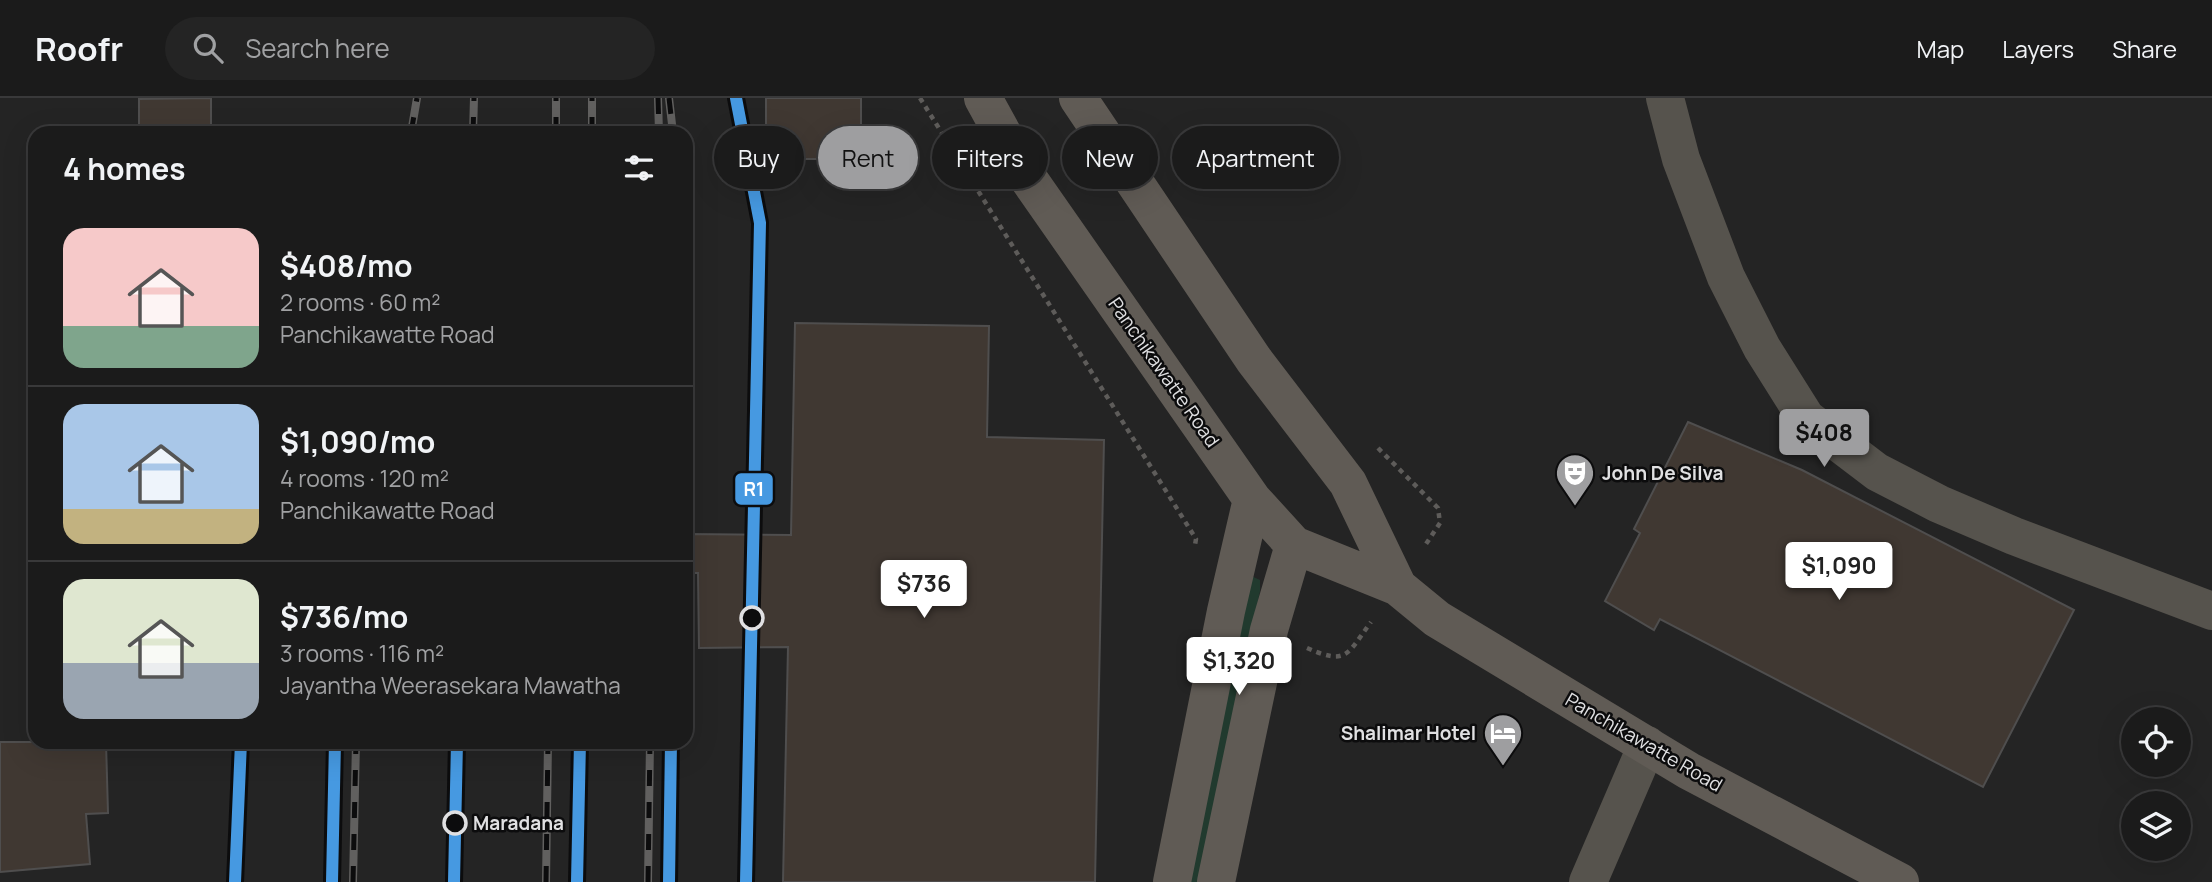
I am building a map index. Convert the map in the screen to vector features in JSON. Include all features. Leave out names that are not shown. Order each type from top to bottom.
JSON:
[{"type":"main road","name":"Panchikawatte Road","points":[[983,98],[1023,171],[1252,499],[1294,545],[1398,587],[1437,619],[1689,771],[1900,882]]},
{"type":"main road","name":"Panchikawatte Road","points":[[1078,98],[1254,360],[1348,483],[1398,587]]},
{"type":"main road","points":[[1172,882],[1226,611],[1252,499]]},
{"type":"main road","points":[[1216,882],[1269,631],[1294,545]]},
{"type":"street","points":[[1665,98],[1681,159],[1726,277],[1762,348],[1806,418],[1877,472],[1939,504],[2014,536],[2212,611]]},
{"type":"street","points":[[1588,882],[1647,745]]},
{"type":"path","points":[[920,98],[1196,539],[1194,551]]},
{"type":"path","points":[[1269,631],[1332,659],[1341,657],[1348,653],[1398,587]]},
{"type":"green space","points":[[1249,575],[1260,580],[1260,591],[1202,882],[1183,882]]},
{"type":"building","points":[[211,98],[211,126],[139,126],[139,99]]},
{"type":"building","points":[[766,98],[861,98],[861,126],[818,126],[818,159],[804,159],[804,126],[766,126]]},
{"type":"building","points":[[795,323],[989,326],[987,437],[1104,440],[1095,882],[783,882],[788,647],[699,648],[698,573],[693,573],[693,534],[791,535]]},
{"type":"building","points":[[1688,422],[1802,470],[2074,610],[1983,787],[1660,619],[1654,630],[1605,601],[1640,533],[1634,529]]},
{"type":"building","points":[[0,742],[28,742],[28,749],[106,749],[108,813],[86,814],[90,864],[0,872]]},
{"type":"railway","points":[[412,126],[417,98]]},
{"type":"railway","points":[[473,126],[474,98]]},
{"type":"railway","points":[[556,98],[556,126]]},
{"type":"railway","points":[[592,98],[592,126]]},
{"type":"railway","points":[[658,98],[659,126]]},
{"type":"railway","points":[[669,98],[672,126]]},
{"type":"railway","points":[[736,98],[760,223],[746,882]]},
{"type":"railway","points":[[235,882],[241,749]]},
{"type":"railway","points":[[332,882],[335,749]]},
{"type":"railway","points":[[353,882],[356,749]]},
{"type":"railway","points":[[454,882],[457,749]]},
{"type":"railway","points":[[546,882],[548,749]]},
{"type":"railway","points":[[577,882],[580,749]]},
{"type":"railway","points":[[648,882],[650,749]]},
{"type":"railway","points":[[669,882],[671,749]]},
{"type":"transit line","name":"R1","points":[[736,98],[760,223],[746,882]]},
{"type":"transit line","name":"R1","points":[[235,882],[241,749]]},
{"type":"transit line","name":"R1","points":[[332,882],[335,749]]},
{"type":"transit line","name":"R1","points":[[454,882],[457,749]]},
{"type":"transit line","name":"R1","points":[[577,882],[580,749]]},
{"type":"transit line","name":"R1","points":[[669,882],[671,749]]},
{"type":"place","name":"John De Silva","points":[[1575,507]]},
{"type":"place","name":"Shalimar Hotel","points":[[1503,767]]},
{"type":"place","name":"Maradana","points":[[455,823]]}]
